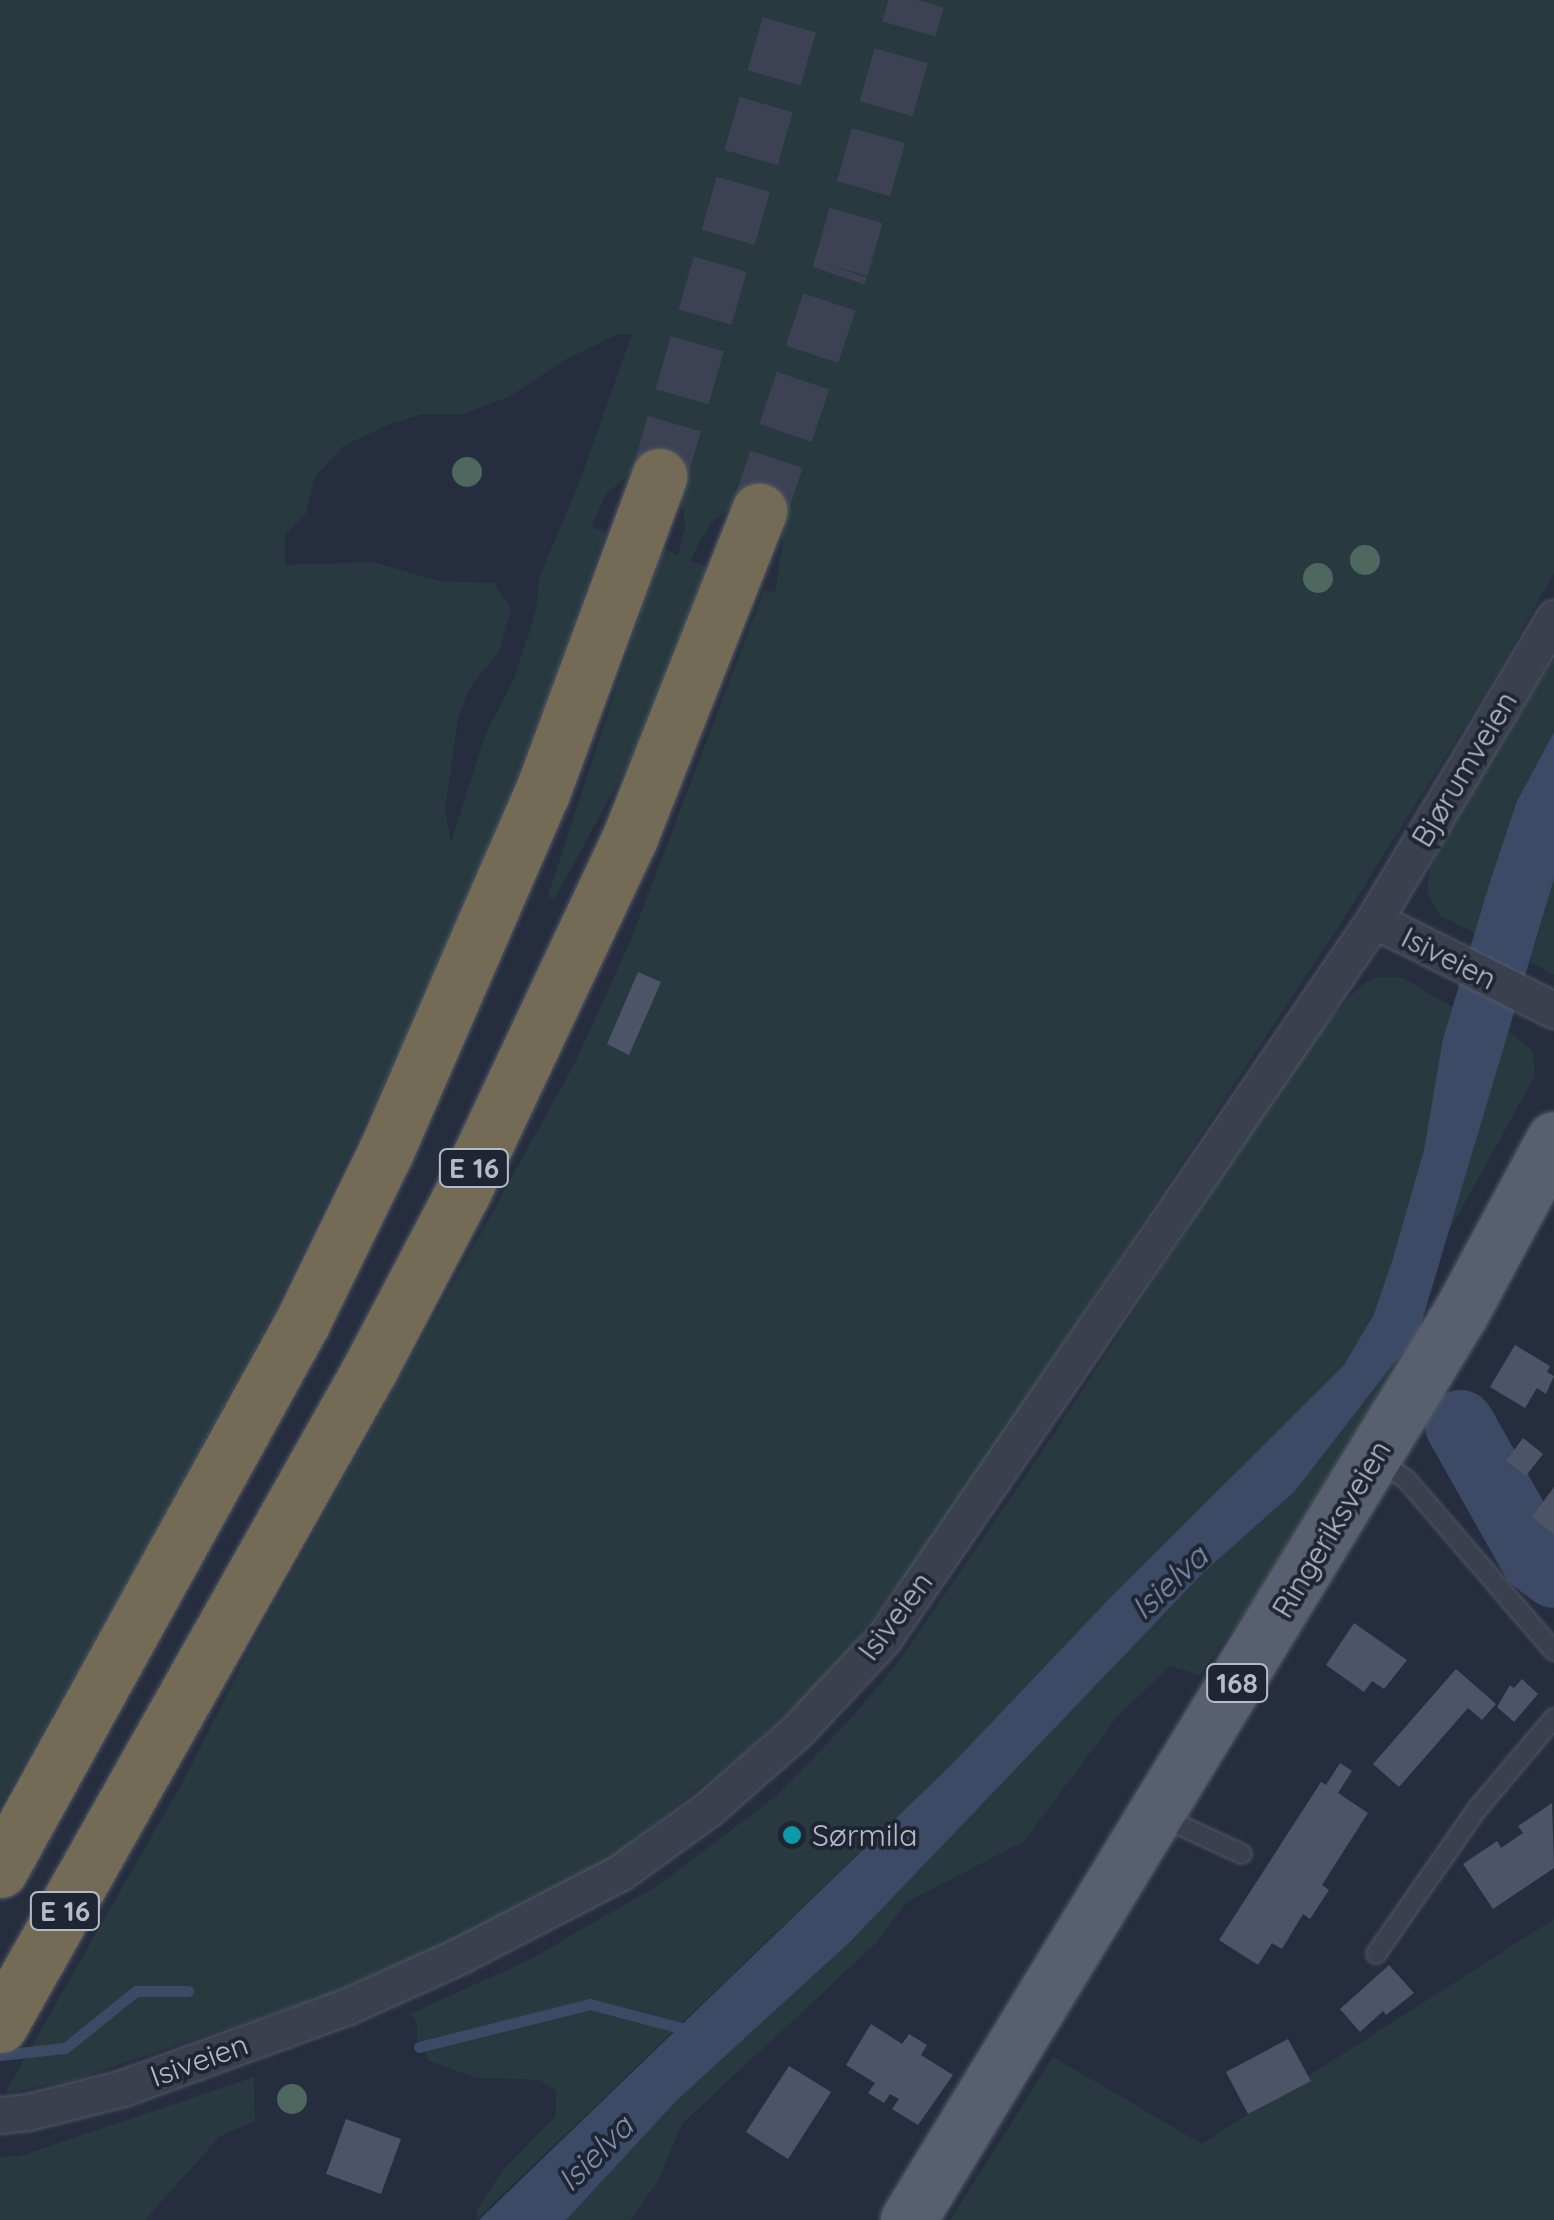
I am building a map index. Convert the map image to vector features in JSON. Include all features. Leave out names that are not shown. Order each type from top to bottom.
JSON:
[{"type":"highway","name":"E 16","points":[[0,1870],[302,1323],[386,1151],[542,794],[659,476]]},
{"type":"highway","name":"E 16","points":[[0,2025],[370,1369],[488,1142],[630,837],[759,511]]},
{"type":"main road","name":"Ringeriksveien","points":[[908,2220],[1462,1312],[1554,1139]]},
{"type":"street","name":"Bjørumveien","points":[[1374,920],[1554,618]]},
{"type":"street","name":"Isiveien","points":[[0,2114],[28,2112],[123,2088],[348,2006],[460,1956],[621,1872],[708,1809],[767,1758],[883,1640],[1374,920],[1547,1007]]},
{"type":"lane","points":[[1374,1458],[1406,1479],[1554,1651]]},
{"type":"lane","points":[[1376,1954],[1478,1808],[1554,1718]]},
{"type":"lane","points":[[1158,1814],[1242,1854]]},
{"type":"shaded area","points":[[0,0],[1554,0],[1554,573],[1493,681],[1341,923],[935,1537],[828,1677],[737,1758],[603,1865],[489,1925],[329,1994],[74,2080],[5,2093],[185,1778],[248,1652],[575,1063],[630,942],[764,590],[775,592],[783,542],[778,524],[739,502],[712,522],[699,542],[691,561],[707,567],[639,744],[554,900],[548,896],[662,548],[678,555],[685,528],[679,481],[634,470],[606,494],[591,527],[606,532],[548,698],[440,967],[273,1314],[139,1563],[0,1806]],"holes":[[[618,334],[632,334],[578,486],[539,578],[536,610],[515,676],[485,735],[451,843],[445,809],[458,719],[468,691],[500,649],[511,609],[494,583],[439,581],[372,562],[285,565],[285,535],[306,513],[315,477],[343,446],[423,414],[462,414],[509,397],[566,359]]]},
{"type":"shaded area","points":[[1554,660],[1554,732],[1517,801],[1475,933],[1441,916],[1434,906],[1427,893],[1430,866],[1466,798]]},
{"type":"shaded area","points":[[1554,879],[1554,975],[1530,962]]},
{"type":"shaded area","points":[[1378,977],[1401,977],[1453,1007],[1424,1150],[1393,1258],[1374,1314],[1344,1365],[1110,1598],[953,1763],[476,2220],[478,2208],[502,2171],[556,2116],[556,2091],[540,2080],[478,2078],[429,2061],[417,2039],[417,2023],[410,2014],[531,1959],[660,1884],[775,1797],[847,1723],[897,1664],[1058,1428],[1305,1048],[1360,986]]},
{"type":"shaded area","points":[[1508,1031],[1533,1051],[1535,1076],[1448,1233]]},
{"type":"shaded area","points":[[1416,1341],[1281,1563],[1200,1675],[1170,1666],[1117,1717],[1023,1842],[907,1902],[875,1944],[682,2124],[657,2183],[630,2220],[566,2220],[677,2100],[850,1942],[1204,1572],[1295,1491],[1394,1363]]},
{"type":"shaded area","points":[[1554,1919],[1554,2220],[950,2220],[1053,2057],[1202,2144]]},
{"type":"shaded area","points":[[254,2077],[255,2121],[220,2136],[145,2220],[0,2220],[0,2157],[20,2156]]},
{"type":"water","name":"Isielva","points":[[1554,732],[1554,879],[1416,1341],[1394,1363],[1295,1491],[1204,1572],[850,1942],[677,2100],[566,2220],[479,2220],[953,1763],[1110,1598],[1344,1365],[1374,1314],[1393,1258],[1424,1150],[1443,1039],[1489,885],[1517,801]]},
{"type":"building","points":[[638,972],[661,982],[629,1055],[607,1044]]},
{"type":"building","points":[[1515,1345],[1550,1366],[1547,1372],[1554,1376],[1546,1394],[1537,1388],[1525,1408],[1490,1387]]},
{"type":"building","points":[[1523,1438],[1543,1454],[1526,1476],[1506,1461]]},
{"type":"building","points":[[1554,1487],[1554,1534],[1532,1517]]},
{"type":"building","points":[[1354,1623],[1407,1660],[1384,1689],[1372,1681],[1364,1692],[1326,1665]]},
{"type":"building","points":[[1456,1669],[1496,1704],[1482,1720],[1468,1708],[1399,1787],[1373,1764]]},
{"type":"building","points":[[1522,1679],[1538,1694],[1514,1722],[1497,1707],[1510,1685],[1514,1688]]},
{"type":"building","points":[[1340,1763],[1352,1771],[1338,1793],[1368,1813],[1322,1885],[1329,1890],[1310,1919],[1303,1914],[1282,1949],[1272,1943],[1258,1965],[1219,1940],[1321,1782],[1326,1785]]},
{"type":"building","points":[[1552,1803],[1554,1868],[1493,1909],[1463,1864],[1497,1841],[1501,1848],[1523,1833],[1518,1826]]},
{"type":"building","points":[[1389,1965],[1414,1993],[1386,2015],[1383,2011],[1360,2032],[1340,2009]]},
{"type":"building","points":[[871,2024],[902,2044],[909,2034],[927,2045],[921,2055],[953,2075],[918,2125],[892,2109],[899,2099],[890,2094],[884,2103],[868,2093],[875,2083],[846,2065]]},
{"type":"building","points":[[1288,2039],[1311,2081],[1248,2114],[1226,2072]]},
{"type":"building","points":[[789,2066],[831,2092],[788,2159],[746,2132]]},
{"type":"building","points":[[346,2119],[401,2139],[381,2194],[326,2174]]},
{"type":"waterway","points":[[1460,1425],[1535,1558],[1554,1573]]},
{"type":"waterway","points":[[0,2055],[65,2048],[136,1991],[188,1991]]},
{"type":"waterway","points":[[419,2047],[590,2004],[696,2032]]},
{"type":"tunnel","points":[[659,476],[796,0]]},
{"type":"tunnel","points":[[759,511],[841,268],[917,0]]},
{"type":"place","name":"Sørmila","points":[[792,1835]]}]
